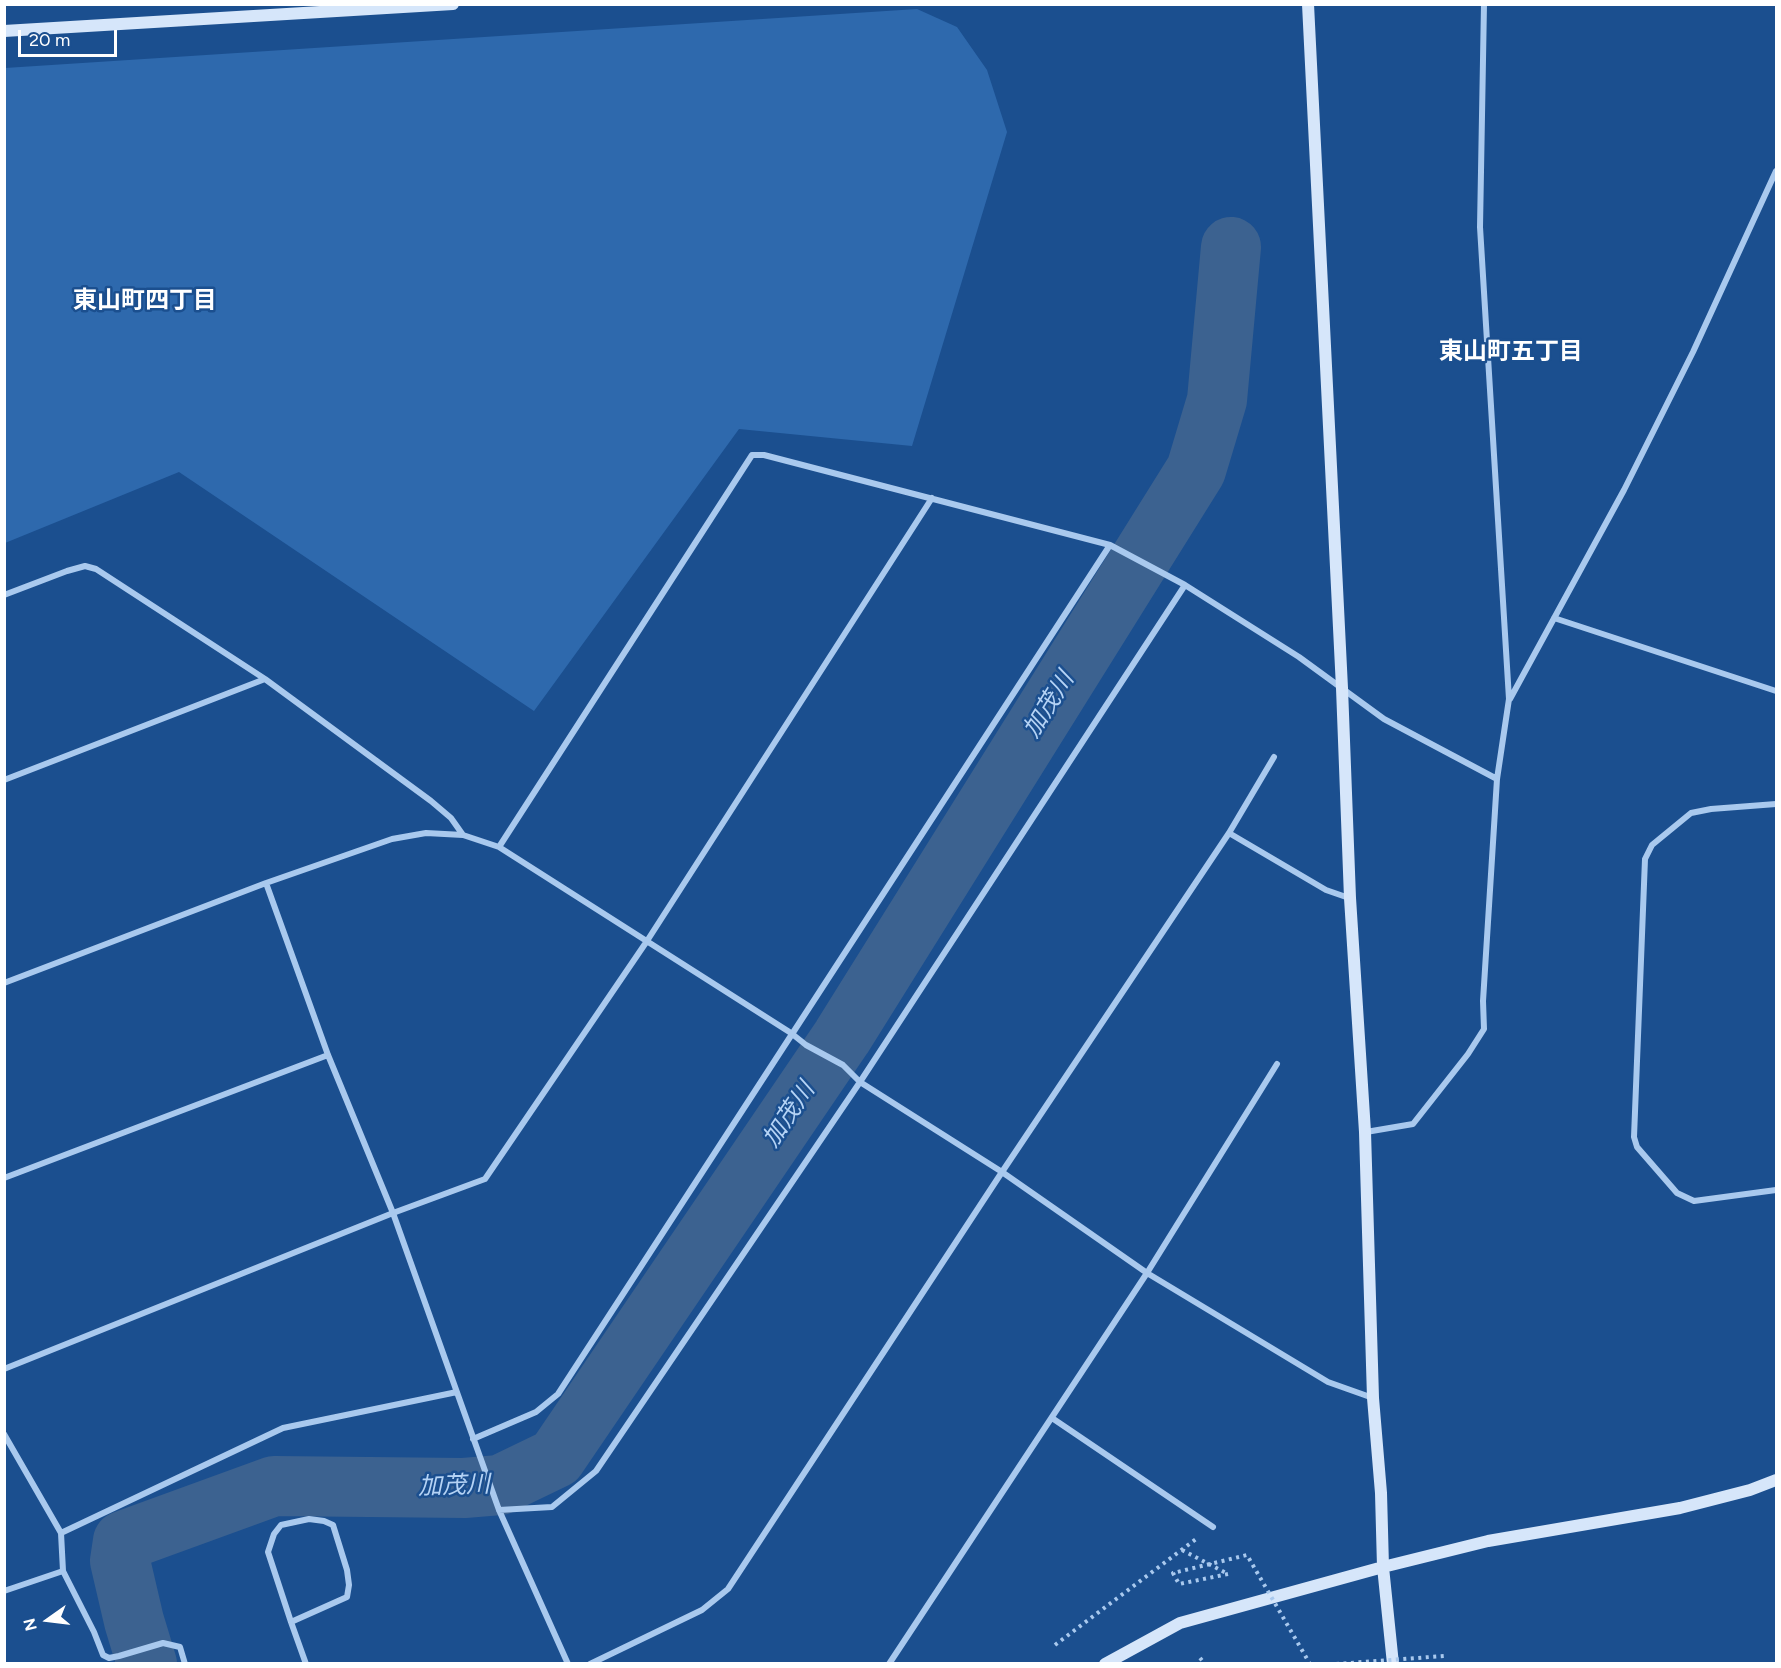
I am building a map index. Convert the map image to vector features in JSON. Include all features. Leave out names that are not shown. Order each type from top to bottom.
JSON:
[{"type":"street","points":[[4,31],[453,4]]},
{"type":"street","points":[[1308,4],[1342,688],[1350,898],[1365,1132],[1372,1398],[1381,1493],[1383,1567],[1393,1664]]},
{"type":"street","points":[[1365,1132],[1413,1124],[1468,1054],[1484,1029],[1483,1001],[1497,779],[1509,699],[1480,226],[1484,4]]},
{"type":"street","points":[[1509,699],[1624,490],[1677,384],[1776,171]]},
{"type":"street","points":[[499,847],[752,455],[764,455],[1111,545],[1183,585],[1299,657],[1384,719],[1497,779]]},
{"type":"street","points":[[4,1369],[393,1213],[485,1179],[646,941],[932,498]]},
{"type":"street","points":[[473,1440],[536,1412],[558,1394],[1111,545]]},
{"type":"street","points":[[4,595],[85,566],[96,569],[265,679],[431,801],[451,818],[463,835]]},
{"type":"street","points":[[499,1510],[552,1507],[596,1471],[860,1082],[1183,585]]},
{"type":"street","points":[[1554,618],[1776,691]]},
{"type":"street","points":[[4,780],[265,679]]},
{"type":"street","points":[[590,1664],[702,1610],[728,1589],[1002,1172],[1229,833],[1274,757]]},
{"type":"street","points":[[1776,804],[1711,809],[1691,813],[1652,845],[1645,860],[1634,1137],[1637,1147],[1677,1194],[1694,1201],[1776,1190]]},
{"type":"street","points":[[4,983],[266,883],[392,839],[426,833],[463,835],[499,847],[791,1033],[806,1045],[843,1065],[860,1082],[1002,1172],[1147,1273],[1328,1382],[1372,1398]]},
{"type":"street","points":[[1229,833],[1326,890],[1350,898]]},
{"type":"street","points":[[266,883],[328,1055],[393,1213],[499,1510],[568,1664]]},
{"type":"street","points":[[4,1178],[328,1055]]},
{"type":"street","points":[[890,1664],[1147,1273],[1277,1064]]},
{"type":"street","points":[[61,1533],[283,1428],[457,1392]]},
{"type":"street","points":[[1052,1418],[1213,1527]]},
{"type":"street","points":[[4,1434],[61,1533],[63,1571],[103,1655],[109,1658],[163,1643],[180,1647],[185,1664]]},
{"type":"street","points":[[1105,1664],[1180,1623],[1383,1567],[1488,1541],[1680,1508],[1750,1490],[1776,1480]]},
{"type":"street","points":[[291,1623],[347,1597],[349,1585],[340,1548],[333,1525],[324,1521],[309,1519],[281,1525],[274,1534],[268,1552],[291,1623],[306,1664]]},
{"type":"street","points":[[4,1591],[63,1571]]},
{"type":"path","points":[[1056,1645],[1182,1550],[1228,1574],[1179,1584],[1173,1573],[1247,1556],[1310,1664]]},
{"type":"path","points":[[1336,1664],[1444,1656]]},
{"type":"path","points":[[1200,1658],[1205,1664]]},
{"type":"shaded area","points":[[917,9],[957,27],[987,70],[1007,132],[912,446],[739,429],[534,711],[179,472],[5,543],[5,68]]},
{"type":"waterway","name":"加茂川","points":[[147,1664],[120,1561],[123,1541],[274,1486],[464,1488],[500,1485],[556,1458],[842,1037],[1196,470],[1217,400],[1231,247]]},
{"type":"district","name":"東山町四丁目","points":[[145,301]]},
{"type":"district","name":"東山町五丁目","points":[[1511,352]]}]
